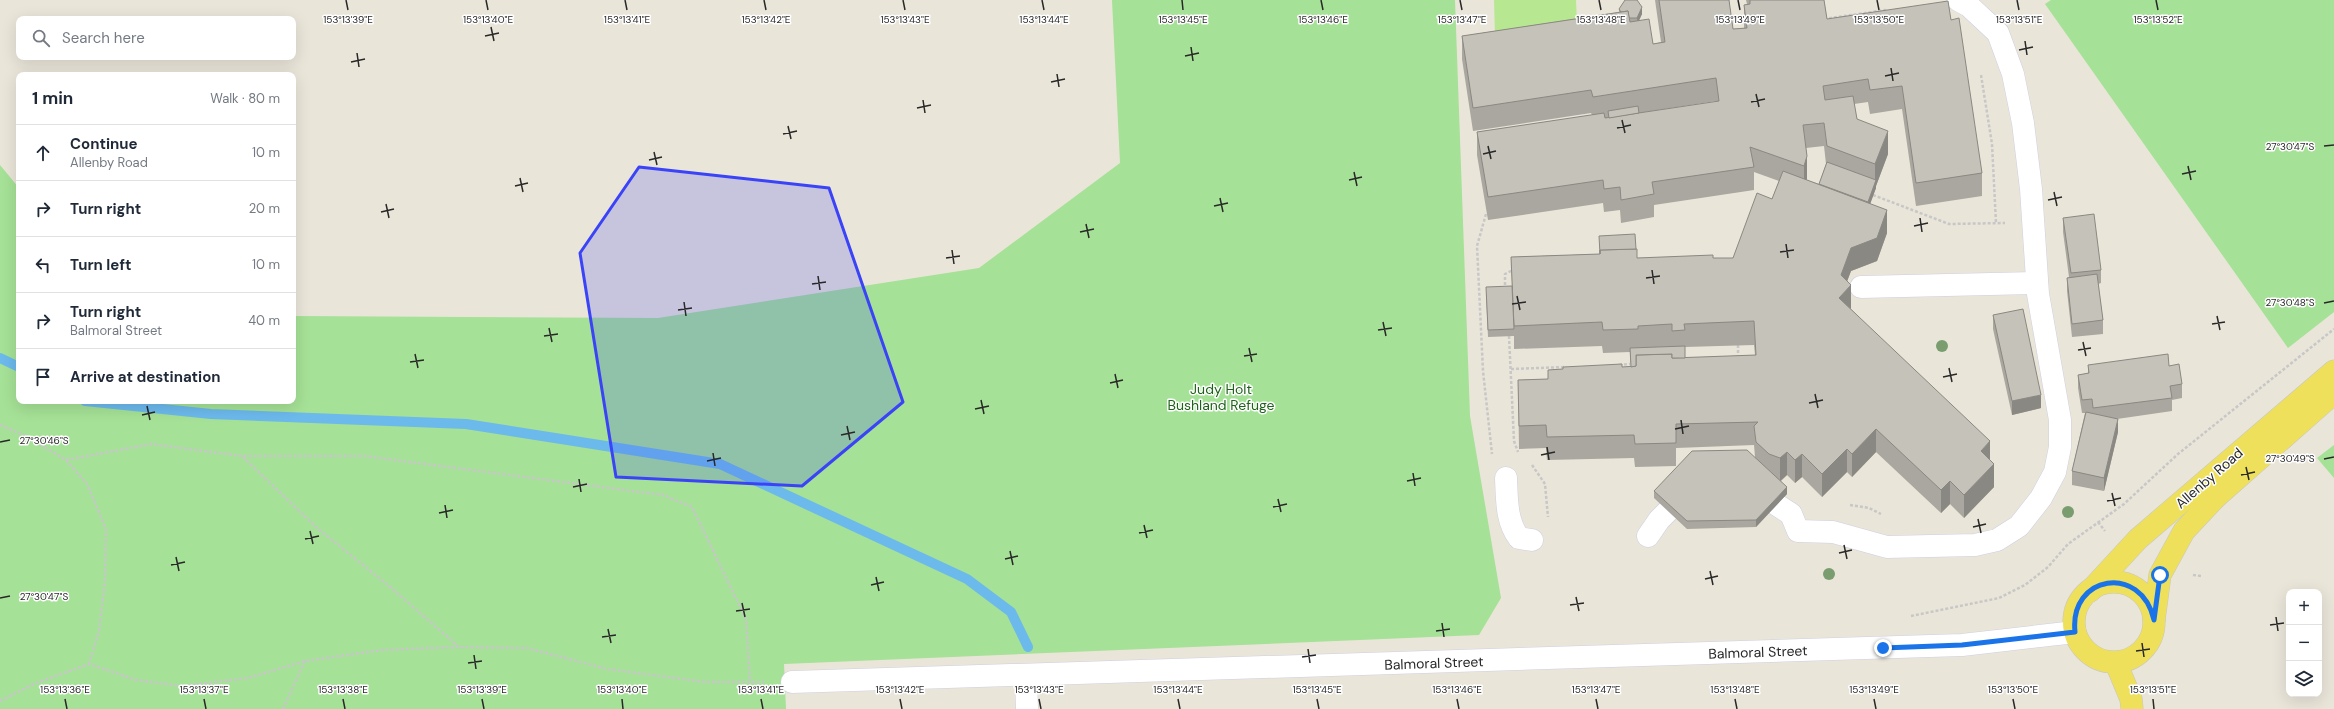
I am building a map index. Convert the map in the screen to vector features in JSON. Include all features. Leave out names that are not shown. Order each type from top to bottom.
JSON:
[{"type":"main road","name":"Allenby Road","points":[[2090,591],[2138,539],[2334,371]]},
{"type":"main road","name":"Allenby Road","points":[[2154,620],[2160,575],[2184,531],[2216,496],[2334,393]]},
{"type":"main road","points":[[2113,582],[2125,584],[2136,589],[2146,597],[2152,608],[2154,620],[2153,632],[2148,644],[2140,653],[2129,660],[2116,663],[2102,661],[2090,655],[2081,645],[2075,632],[2074,620],[2076,609],[2090,591],[2100,585],[2113,582]]},
{"type":"main road","points":[[2116,663],[2131,699],[2132,709]]},
{"type":"street","points":[[1777,505],[1791,514],[1798,531],[1833,532],[1887,547],[1975,545],[1997,540],[2019,526],[2046,490],[2054,472],[2060,447],[2060,420],[2043,330],[2023,123],[2013,74],[1998,33],[1969,6],[1958,0]]},
{"type":"street","points":[[1861,287],[2038,283]]},
{"type":"street","points":[[1506,478],[1508,516],[1513,530],[1519,538],[1532,540]]},
{"type":"street","points":[[1648,536],[1659,520],[1668,511]]},
{"type":"street","name":"Balmoral Street","points":[[792,682],[1026,676],[1962,645],[2075,632]]},
{"type":"street","points":[[1026,676],[1027,709]]},
{"type":"path","points":[[1824,19],[1885,10],[1892,16]]},
{"type":"path","points":[[1980,68],[1992,144],[1996,223]]},
{"type":"path","points":[[1873,195],[1949,224],[2033,222]]},
{"type":"path","points":[[1486,214],[1477,246],[1483,372],[1490,444],[1497,476],[1506,478]]},
{"type":"path","points":[[1506,294],[1504,283],[1505,274],[1512,270],[1520,269]]},
{"type":"path","points":[[1906,617],[1999,598],[2025,585],[2048,567],[2068,544],[2124,504],[2178,454],[2334,329]]},
{"type":"path","points":[[1509,336],[1514,441],[1517,450],[1522,454]]},
{"type":"path","points":[[1731,360],[1738,360],[1738,345]]},
{"type":"path","points":[[1614,365],[1630,364]]},
{"type":"path","points":[[1511,369],[1575,366]]},
{"type":"path","points":[[0,425],[28,437],[66,460],[87,484],[106,529],[105,581],[99,631],[89,664]]},
{"type":"path","points":[[66,460],[151,444],[242,456],[364,456],[663,495],[692,507],[746,619],[750,682]]},
{"type":"path","points":[[242,456],[317,528],[389,586],[458,647]]},
{"type":"path","points":[[1531,463],[1540,472],[1545,484],[1548,518]]},
{"type":"path","points":[[0,701],[36,683],[89,664],[136,680],[181,686],[248,678],[305,661],[382,650],[458,647],[527,648],[607,669],[705,682],[792,682]]},
{"type":"path","points":[[283,709],[305,661]]},
{"type":"highlighted area","points":[[639,167],[829,188],[903,402],[802,486],[616,477],[580,253]]},
{"type":"green space","name":"Judy Holt Bushland Refuge","points":[[1112,0],[1455,0],[1470,416],[1501,598],[1479,635],[784,664],[786,709],[0,709],[0,165],[16,184],[16,404],[296,404],[296,316],[658,318],[979,268],[1120,163]]},
{"type":"green space","points":[[1494,0],[1576,0],[1577,23],[1495,35]]},
{"type":"green space","points":[[2051,0],[2334,0],[2334,312],[2288,348],[2045,4]]},
{"type":"green space","points":[[2334,445],[2334,478],[2317,458]]},
{"type":"building","points":[[1625,0],[1637,0],[1642,7],[1637,18],[1629,18],[1628,11],[1621,12],[1619,9]]},
{"type":"building","points":[[1659,0],[1729,0],[1733,29],[1747,28],[1744,5],[1750,4],[1750,0],[1824,0],[1827,19],[1948,1],[1951,20],[1959,18],[1982,173],[1916,183],[1902,86],[1870,90],[1868,79],[1823,86],[1825,100],[1853,96],[1857,119],[1888,131],[1875,164],[1827,146],[1824,123],[1803,125],[1807,156],[1804,166],[1750,147],[1754,167],[1652,182],[1654,194],[1621,200],[1620,187],[1604,189],[1603,180],[1488,197],[1477,132],[1604,113],[1605,118],[1719,101],[1716,78],[1593,97],[1591,90],[1473,108],[1462,36],[1628,11],[1630,22],[1649,19],[1653,44],[1665,42]]},
{"type":"building","points":[[1638,106],[1639,113],[1609,118],[1608,111]]},
{"type":"building","points":[[1827,162],[1876,180],[1868,202],[1819,184]]},
{"type":"building","points":[[1783,171],[1887,210],[1877,238],[1851,248],[1841,275],[1851,285],[1839,298],[1990,441],[1981,451],[1994,464],[1964,495],[1950,481],[1941,490],[1876,429],[1852,454],[1847,449],[1822,474],[1802,454],[1795,460],[1787,452],[1780,458],[1769,454],[1756,442],[1754,426],[1758,422],[1676,424],[1676,443],[1635,444],[1634,435],[1547,437],[1546,425],[1519,426],[1518,380],[1548,379],[1548,370],[1563,369],[1563,367],[1622,364],[1622,367],[1636,366],[1636,355],[1672,354],[1672,358],[1756,355],[1754,321],[1684,324],[1685,330],[1672,331],[1672,324],[1638,326],[1638,329],[1603,330],[1602,322],[1514,326],[1511,257],[1600,254],[1600,250],[1637,249],[1637,258],[1713,255],[1713,258],[1733,258],[1757,193],[1772,199]]},
{"type":"building","points":[[2094,214],[2101,270],[2071,273],[2063,218]]},
{"type":"building","points":[[1635,234],[1636,249],[1600,250],[1600,254],[1599,236]]},
{"type":"building","points":[[2097,274],[2103,320],[2072,324],[2067,278]]},
{"type":"building","points":[[1512,286],[1514,329],[1488,330],[1486,287]]},
{"type":"building","points":[[2023,309],[2041,395],[2012,401],[1993,315]]},
{"type":"building","points":[[1685,346],[1685,358],[1672,358],[1672,354],[1636,355],[1636,366],[1631,367],[1630,348]]},
{"type":"building","points":[[2168,354],[2169,366],[2179,364],[2182,384],[2170,386],[2172,398],[2093,408],[2092,399],[2082,400],[2078,375],[2089,373],[2088,365]]},
{"type":"building","points":[[2086,412],[2118,419],[2104,478],[2072,471]]},
{"type":"building","points":[[1747,450],[1787,487],[1756,520],[1687,521],[1654,491],[1692,451]]},
{"type":"waterway","points":[[0,358],[16,366]]},
{"type":"waterway","points":[[114,404],[211,414],[466,424],[720,464],[967,579],[1011,612],[1028,647]]},
{"type":"route","points":[[1883,648],[1962,645],[2075,632],[2074,620],[2076,609],[2082,599],[2090,591],[2100,585],[2113,582],[2125,584],[2136,589],[2146,597],[2152,608],[2154,620],[2160,575]]}]
